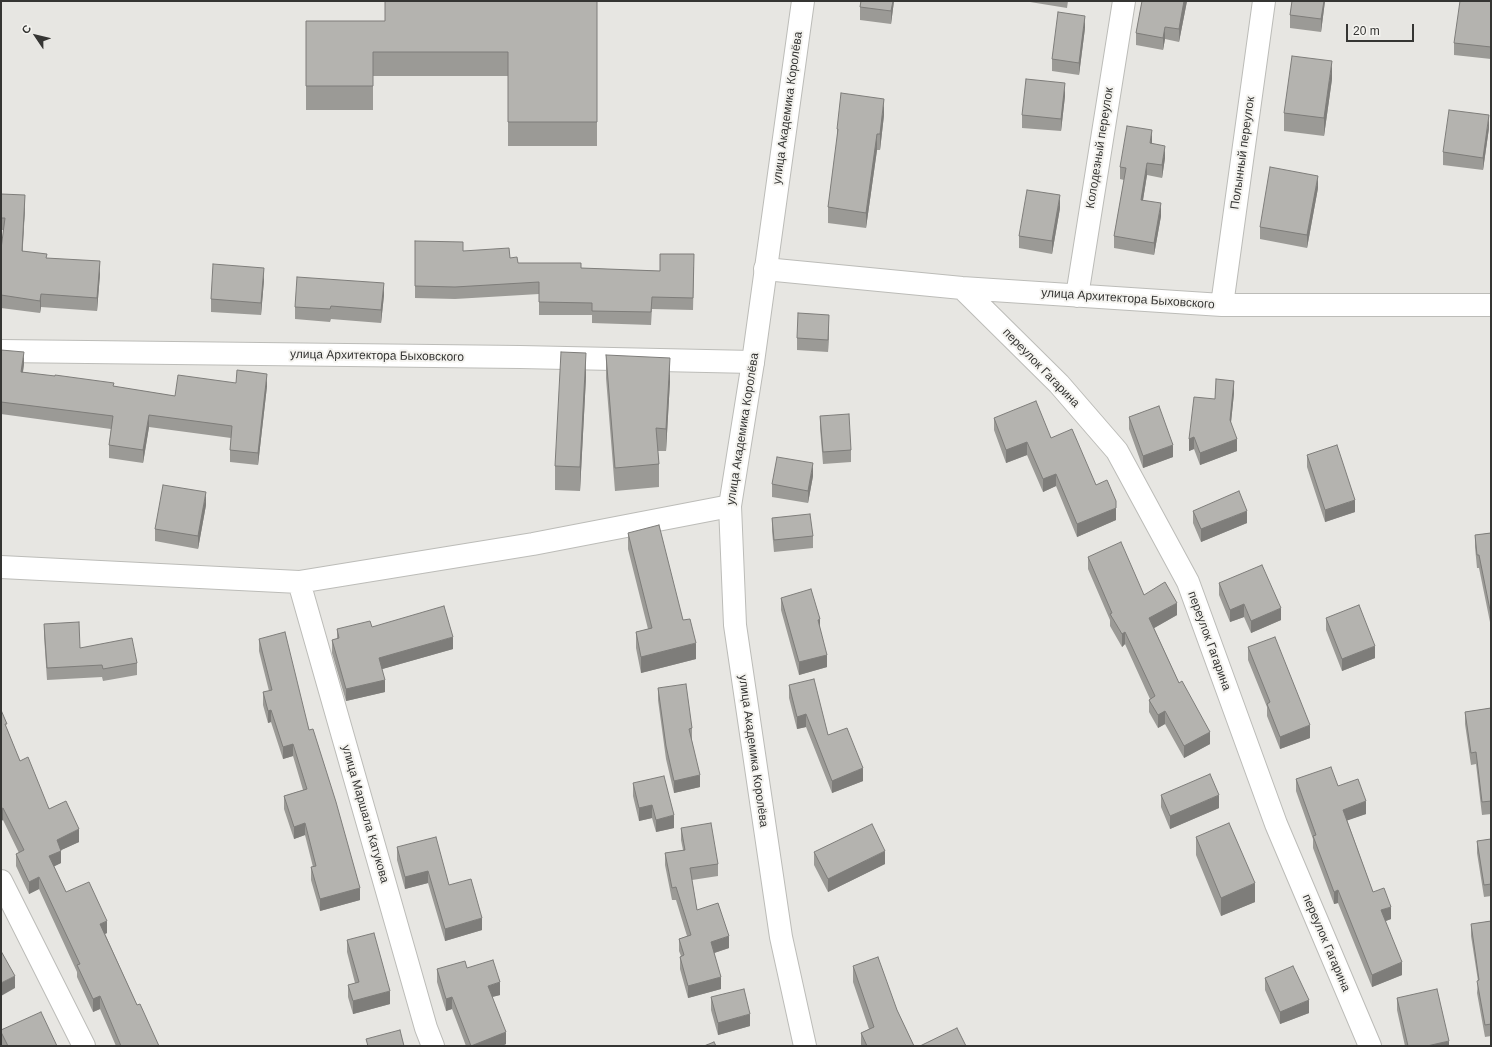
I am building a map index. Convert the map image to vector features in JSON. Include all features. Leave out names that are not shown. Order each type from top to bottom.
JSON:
[{"type":"street","name":"улица Академика Королёва","points":[[803,1],[753,362],[730,506],[735,625],[781,937],[805,1046]]},
{"type":"street","name":"Колодезный переулок","points":[[1077,296],[1124,1]]},
{"type":"street","name":"Полынный переулок","points":[[1222,305],[1264,1]]},
{"type":"street","name":"улица Архитектора Быховского","points":[[765,269],[962,288],[1222,305],[1491,305]]},
{"type":"street","name":"переулок Гагарина","points":[[962,288],[1059,384],[1117,451],[1188,582],[1276,824],[1370,1046]]},
{"type":"street","name":"улица Архитектора Быховского","points":[[1,351],[520,357],[753,362]]},
{"type":"street","points":[[1,567],[299,582],[533,544],[730,506]]},
{"type":"street","name":"улица Маршала Катукова","points":[[299,582],[426,1028],[433,1046]]},
{"type":"street","points":[[1,881],[84,1046]]},
{"type":"building","points":[[385,1],[597,1],[597,122],[508,122],[508,52],[373,52],[373,86],[306,86],[306,21],[385,21]]},
{"type":"building","points":[[861,1],[893,1],[891,11],[860,7]]},
{"type":"building","points":[[1142,1],[1184,1],[1179,29],[1165,27],[1163,38],[1136,33]]},
{"type":"building","points":[[1292,1],[1324,1],[1321,19],[1290,15]]},
{"type":"building","points":[[1460,1],[1491,1],[1491,47],[1454,43]]},
{"type":"building","points":[[1058,12],[1085,16],[1079,63],[1052,59]]},
{"type":"building","points":[[1292,56],[1332,61],[1324,118],[1284,113]]},
{"type":"building","points":[[1026,79],[1065,83],[1061,119],[1022,115]]},
{"type":"building","points":[[841,93],[884,99],[880,134],[877,134],[866,213],[828,207]]},
{"type":"building","points":[[1449,110],[1489,115],[1483,158],[1443,152]]},
{"type":"building","points":[[1127,126],[1152,130],[1150,143],[1165,146],[1162,165],[1147,163],[1141,200],[1161,203],[1154,243],[1114,236],[1126,168],[1120,167]]},
{"type":"building","points":[[1270,167],[1318,176],[1307,235],[1260,227]]},
{"type":"building","points":[[1027,190],[1060,195],[1052,241],[1019,236]]},
{"type":"building","points":[[1,194],[25,195],[22,251],[47,254],[46,258],[100,261],[97,298],[41,294],[40,301],[1,295],[1,249],[5,218],[1,218]]},
{"type":"building","points":[[415,241],[463,242],[463,251],[509,248],[510,258],[517,257],[518,263],[581,263],[581,268],[660,271],[660,254],[694,254],[693,298],[652,297],[651,312],[592,311],[592,303],[539,302],[539,282],[455,287],[415,286]]},
{"type":"building","points":[[213,264],[264,268],[261,303],[211,299]]},
{"type":"building","points":[[297,277],[384,283],[381,310],[331,306],[330,309],[295,307]]},
{"type":"building","points":[[798,313],[829,315],[828,340],[797,338]]},
{"type":"building","points":[[1,350],[24,352],[21,372],[114,383],[113,386],[175,396],[178,375],[236,383],[237,370],[267,374],[258,453],[230,450],[232,426],[149,415],[143,450],[109,445],[113,416],[1,402]]},
{"type":"building","points":[[561,352],[586,353],[580,467],[555,466]]},
{"type":"building","points":[[606,355],[670,358],[666,429],[656,428],[659,464],[615,468]]},
{"type":"building","points":[[1216,379],[1234,381],[1230,420],[1237,439],[1200,453],[1194,437],[1189,439],[1194,397],[1215,399]]},
{"type":"building","points":[[1036,401],[1051,438],[1072,429],[1096,485],[1107,480],[1116,501],[1116,508],[1077,524],[1056,474],[1043,479],[1027,442],[1006,450],[994,418]]},
{"type":"building","points":[[1159,406],[1173,445],[1143,456],[1129,417]]},
{"type":"building","points":[[849,414],[851,450],[823,452],[820,416]]},
{"type":"building","points":[[1337,445],[1355,500],[1325,510],[1307,455]]},
{"type":"building","points":[[777,457],[813,463],[808,491],[772,484]]},
{"type":"building","points":[[163,485],[206,492],[198,536],[155,529]]},
{"type":"building","points":[[1239,491],[1247,511],[1201,529],[1193,511]]},
{"type":"building","points":[[810,514],[813,536],[774,540],[772,518]]},
{"type":"building","points":[[659,525],[683,620],[690,619],[696,643],[641,657],[636,632],[652,628],[628,533]]},
{"type":"building","points":[[1491,533],[1491,615],[1479,555],[1477,555],[1475,535]]},
{"type":"building","points":[[1121,542],[1144,595],[1165,582],[1177,603],[1149,618],[1179,683],[1182,681],[1210,732],[1184,746],[1165,711],[1158,715],[1149,700],[1155,696],[1125,632],[1122,634],[1110,614],[1112,613],[1088,557]]},
{"type":"building","points":[[1262,565],[1281,608],[1251,621],[1244,604],[1230,610],[1219,583]]},
{"type":"building","points":[[811,589],[820,619],[818,620],[827,655],[799,662],[781,598]]},
{"type":"building","points":[[1359,605],[1375,646],[1342,659],[1326,618]]},
{"type":"building","points":[[444,606],[453,637],[379,658],[385,680],[346,689],[332,640],[339,638],[337,629],[370,621],[372,627]]},
{"type":"building","points":[[79,622],[80,648],[132,638],[137,663],[103,669],[102,665],[47,668],[44,624]]},
{"type":"building","points":[[285,632],[309,730],[313,729],[336,802],[360,888],[320,899],[311,867],[316,866],[305,823],[294,827],[284,796],[307,789],[293,744],[283,747],[271,710],[268,711],[263,692],[272,690],[259,639]]},
{"type":"building","points":[[1275,637],[1310,725],[1280,737],[1267,704],[1270,702],[1248,647]]},
{"type":"building","points":[[814,679],[828,735],[847,728],[863,768],[832,781],[806,714],[797,717],[789,685]]},
{"type":"building","points":[[686,684],[692,728],[689,729],[700,775],[674,781],[666,746],[658,688]]},
{"type":"building","points":[[1491,708],[1491,801],[1482,802],[1476,752],[1471,753],[1465,712]]},
{"type":"building","points":[[1,710],[20,761],[28,757],[49,809],[66,801],[79,829],[57,840],[61,851],[49,856],[66,892],[89,882],[107,921],[100,924],[137,1005],[140,1004],[159,1046],[121,1046],[100,996],[93,999],[77,965],[80,964],[39,877],[29,882],[16,854],[24,850],[3,808],[1,809]]},
{"type":"building","points":[[1331,767],[1338,786],[1358,779],[1366,801],[1343,810],[1373,892],[1384,888],[1391,907],[1381,910],[1402,962],[1372,975],[1338,890],[1334,892],[1313,836],[1316,835],[1296,779]]},
{"type":"building","points":[[1210,774],[1219,795],[1170,816],[1161,795]]},
{"type":"building","points":[[664,776],[674,815],[656,820],[652,805],[639,808],[633,783]]},
{"type":"building","points":[[711,823],[718,864],[690,868],[697,910],[718,903],[729,936],[711,942],[721,977],[688,986],[680,957],[684,955],[679,939],[691,935],[676,887],[672,888],[665,853],[685,850],[681,828]]},
{"type":"building","points":[[1229,823],[1255,883],[1221,898],[1196,837]]},
{"type":"building","points":[[872,824],[885,851],[828,879],[814,852]]},
{"type":"building","points":[[436,837],[449,885],[471,879],[482,918],[445,929],[428,871],[405,877],[397,847]]},
{"type":"building","points":[[1491,839],[1491,884],[1484,885],[1477,841]]},
{"type":"building","points":[[1491,921],[1491,1024],[1485,1025],[1477,981],[1479,980],[1471,924]]},
{"type":"building","points":[[374,933],[390,991],[353,1001],[348,985],[359,982],[347,940]]},
{"type":"building","points":[[1,951],[15,976],[1,983]]},
{"type":"building","points":[[878,957],[897,1010],[914,1046],[867,1046],[861,1033],[874,1027],[853,966]]},
{"type":"building","points":[[493,960],[500,982],[488,986],[506,1032],[471,1046],[452,997],[446,999],[437,969],[465,961],[467,968]]},
{"type":"building","points":[[1293,966],[1309,1000],[1280,1012],[1265,978]]},
{"type":"building","points":[[744,989],[750,1014],[718,1023],[711,997]]},
{"type":"building","points":[[1437,989],[1449,1041],[1427,1046],[1408,1046],[1397,998]]},
{"type":"building","points":[[41,1012],[57,1046],[8,1046],[1,1030]]},
{"type":"building","points":[[957,1028],[966,1046],[920,1046]]},
{"type":"building","points":[[400,1030],[404,1046],[368,1046],[366,1039]]},
{"type":"building","points":[[714,1042],[716,1046],[704,1046]]}]
